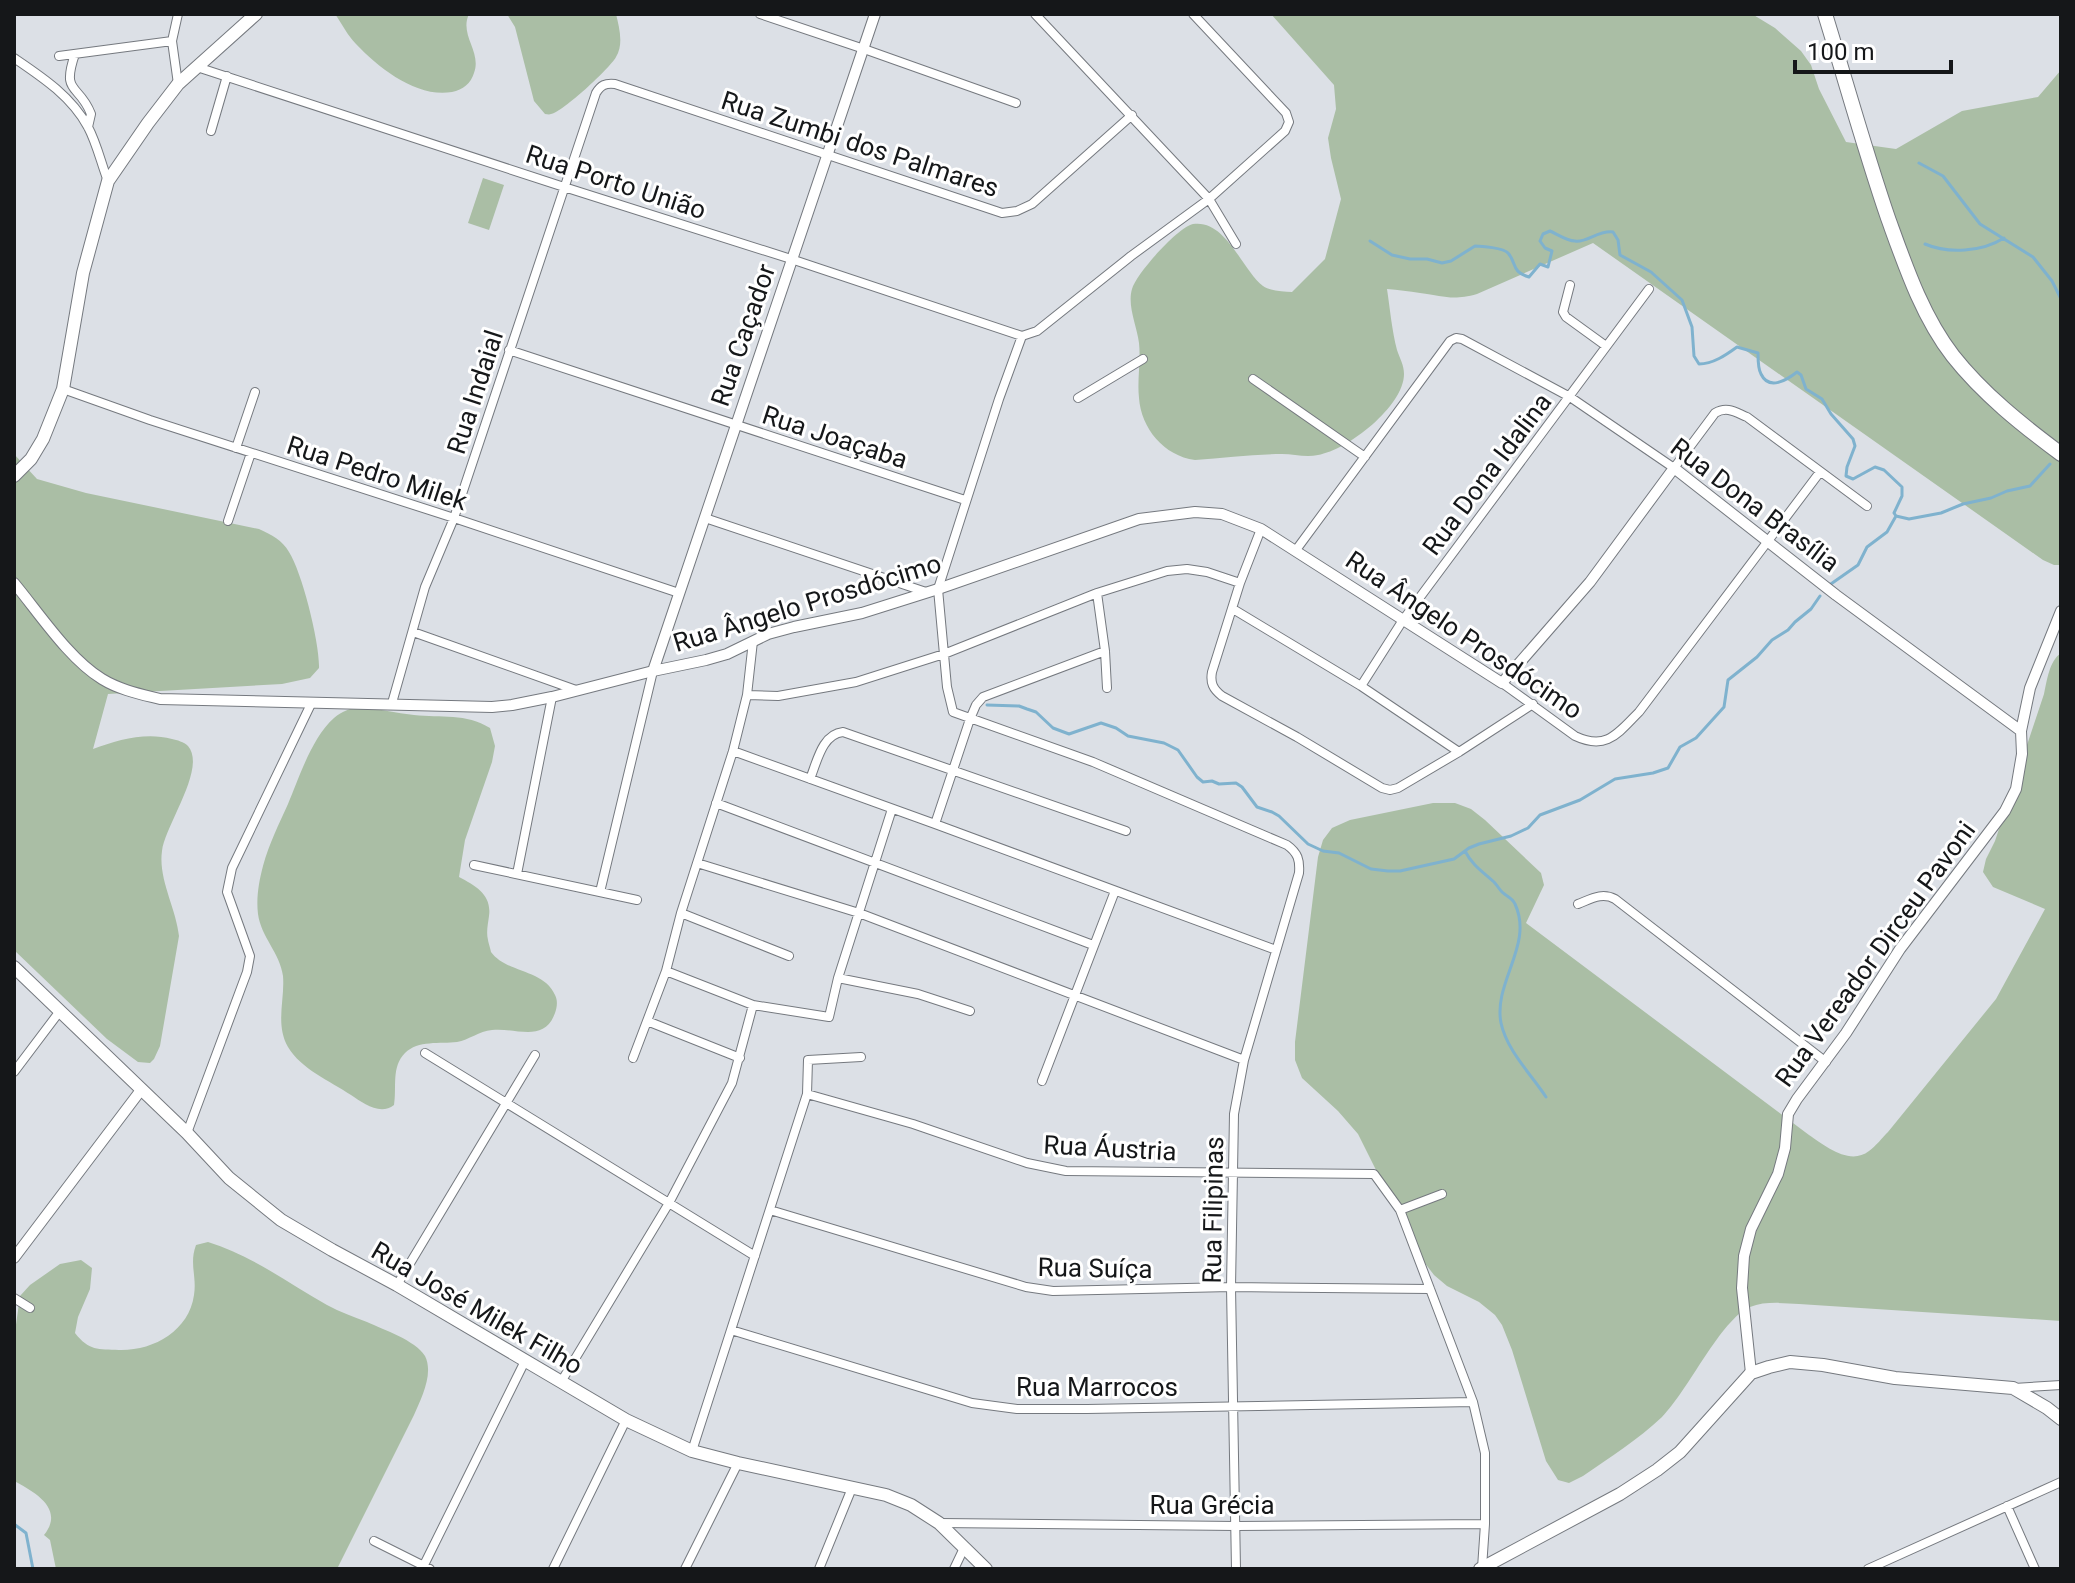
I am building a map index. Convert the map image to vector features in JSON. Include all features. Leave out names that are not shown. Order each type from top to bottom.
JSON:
[{"type":"highway","points":[[1825,14],[1879,191],[1901,255],[1925,310],[1952,354],[1980,387],[2061,454]]},
{"type":"main road","points":[[14,476],[31,459],[43,439],[63,389],[83,273],[108,181],[178,84],[256,14]]},
{"type":"main road","name":"Rua José Milek Filho","points":[[14,967],[187,1133],[229,1178],[281,1220],[626,1420],[692,1451],[886,1495],[911,1505],[939,1523],[986,1569]]},
{"type":"main road","points":[[1481,1569],[1620,1494],[1657,1470],[1680,1452],[1751,1373],[1790,1362],[1895,1378],[2013,1388],[2061,1419]]},
{"type":"street","points":[[178,14],[172,41],[178,84]]},
{"type":"street","points":[[760,14],[1016,103]]},
{"type":"street","name":"Rua Caçador","points":[[653,671],[875,14]]},
{"type":"street","points":[[1035,14],[1209,199],[1236,244]]},
{"type":"street","points":[[970,719],[953,712],[947,687],[938,589],[965,500],[1022,336],[1037,331],[1209,199],[1285,131],[1289,122],[1286,113],[1193,14]]},
{"type":"street","points":[[59,56],[172,41]]},
{"type":"street","points":[[75,54],[69,72],[70,80],[91,114],[88,127]]},
{"type":"street","points":[[14,58],[50,82],[69,101],[88,127],[108,181]]},
{"type":"street","name":"Rua Porto União","points":[[197,67],[1022,336]]},
{"type":"street","points":[[211,131],[227,76]]},
{"type":"street","name":"Rua Zumbi dos Palmares","points":[[596,93],[600,86],[615,84],[1002,213],[1032,204],[1132,115]]},
{"type":"street","name":"Rua Indaial","points":[[392,703],[425,587],[454,518],[596,93]]},
{"type":"street","points":[[1570,285],[1563,312],[1606,346]]},
{"type":"street","name":"Rua Dona Idalina","points":[[1361,686],[1403,620],[1649,289]]},
{"type":"street","name":"Rua Dona Brasília","points":[[1365,457],[1450,341],[1462,339],[1570,397],[1674,468],[1836,595],[2021,731]]},
{"type":"street","name":"Rua Joaçaba","points":[[509,350],[965,500]]},
{"type":"street","points":[[1078,398],[1143,359]]},
{"type":"street","points":[[1253,379],[1365,457],[1296,550]]},
{"type":"street","name":"Rua Pedro Milek","points":[[63,389],[679,593]]},
{"type":"street","points":[[236,448],[255,392]]},
{"type":"street","points":[[1502,683],[1590,582],[1715,413],[1722,409],[1731,409],[1747,417],[1867,506]]},
{"type":"street","points":[[228,521],[251,453]]},
{"type":"street","points":[[1767,540],[1820,472]]},
{"type":"street","name":"Rua Ângelo Prosdócimo","points":[[14,583],[78,661],[101,679],[122,689],[160,699],[492,707],[552,697],[727,654],[794,627],[862,613],[1139,519],[1195,512],[1222,514],[1261,529],[1296,550],[1502,683],[1575,736],[1588,742],[1598,742],[1620,731],[1639,712],[1767,540]]},
{"type":"street","points":[[705,518],[926,592]]},
{"type":"street","points":[[1261,529],[1240,583],[1211,680],[1214,690],[1222,696],[1390,790],[1459,752],[1533,704]]},
{"type":"street","points":[[747,695],[778,696],[856,682],[944,654],[1097,593],[1167,571],[1187,569],[1207,572],[1240,583]]},
{"type":"street","points":[[1097,593],[1107,688]]},
{"type":"street","points":[[1233,609],[1361,686],[1459,752]]},
{"type":"street","name":"Rua Vereador Dirceu Pavoni","points":[[1751,1373],[1742,1288],[1744,1256],[1751,1229],[1778,1174],[1785,1148],[1788,1114],[1866,1004],[1900,949],[2005,811],[2016,789],[2022,754],[2021,731],[2030,688],[2061,611]]},
{"type":"street","points":[[413,632],[576,690]]},
{"type":"street","points":[[633,1058],[666,971],[681,913],[733,751],[747,695],[753,641]]},
{"type":"street","points":[[935,824],[970,719],[983,697],[1105,651]]},
{"type":"street","points":[[600,892],[653,671]]},
{"type":"street","points":[[517,874],[552,697]]},
{"type":"street","points":[[187,1133],[247,972],[250,956],[227,892],[232,868],[311,704]]},
{"type":"street","name":"Rua Filipinas","points":[[970,719],[1093,762],[1287,845],[1295,851],[1300,861],[1244,1060],[1234,1114],[1231,1287],[1236,1569]]},
{"type":"street","points":[[810,779],[827,739],[833,733],[843,732],[1126,831]]},
{"type":"street","points":[[733,751],[1276,950]]},
{"type":"street","points":[[716,803],[1093,945]]},
{"type":"street","points":[[666,971],[753,1005],[829,1017],[838,978],[892,809]]},
{"type":"street","points":[[697,863],[859,913],[1244,1060]]},
{"type":"street","points":[[474,865],[637,900]]},
{"type":"street","points":[[1042,1081],[1115,891]]},
{"type":"street","points":[[1578,904],[1609,895],[1826,1062]]},
{"type":"street","points":[[681,913],[789,956]]},
{"type":"street","points":[[838,978],[918,994],[970,1011]]},
{"type":"street","points":[[561,1382],[669,1203],[732,1083],[753,1005]]},
{"type":"street","points":[[14,1072],[60,1011]]},
{"type":"street","points":[[647,1021],[740,1058]]},
{"type":"street","points":[[425,1053],[755,1256]]},
{"type":"street","points":[[397,1285],[535,1055]]},
{"type":"street","points":[[692,1451],[807,1094],[808,1060],[861,1057]]},
{"type":"street","points":[[14,1258],[141,1090]]},
{"type":"street","name":"Rua Áustria","points":[[807,1094],[913,1124],[1027,1163],[1066,1171],[1374,1174],[1400,1210]]},
{"type":"street","points":[[1442,1194],[1400,1210],[1473,1402],[1485,1453],[1485,1524],[1481,1569]]},
{"type":"street","name":"Rua Suíça","points":[[770,1210],[1026,1287],[1053,1291],[1231,1287],[1430,1289]]},
{"type":"street","points":[[14,1298],[30,1308]]},
{"type":"street","name":"Rua Marrocos","points":[[731,1330],[972,1403],[1017,1409],[1473,1402]]},
{"type":"street","points":[[374,1541],[425,1568],[525,1361]]},
{"type":"street","points":[[2013,1388],[2061,1385]]},
{"type":"street","points":[[553,1569],[626,1420]]},
{"type":"street","points":[[685,1569],[738,1463]]},
{"type":"street","points":[[1868,1569],[2061,1482]]},
{"type":"street","points":[[819,1569],[852,1488]]},
{"type":"street","points":[[2007,1506],[2035,1569]]},
{"type":"street","name":"Rua Grécia","points":[[939,1523],[1236,1526],[1485,1524]]},
{"type":"street","points":[[954,1569],[964,1548]]},
{"type":"green space","points":[[335,14],[469,14],[467,29],[476,65],[473,77],[463,88],[452,92],[426,91],[413,86],[388,72],[366,53],[350,37]]},
{"type":"green space","points":[[507,14],[616,14],[620,47],[612,63],[575,98],[557,111],[545,114],[534,101],[515,27]]},
{"type":"green space","points":[[1271,14],[1752,14],[1775,28],[1801,51],[1811,65],[1819,89],[1846,142],[1896,149],[1962,111],[2038,97],[2061,70],[2061,565],[2043,560],[1593,243],[1477,294],[1448,297],[1387,289],[1395,343],[1404,371],[1402,386],[1385,412],[1344,445],[1309,456],[1271,454],[1195,460],[1164,447],[1149,430],[1139,398],[1139,343],[1131,296],[1141,273],[1158,252],[1186,227],[1205,225],[1224,237],[1263,286],[1292,292],[1325,259],[1341,199],[1328,138],[1336,109],[1334,85]]},
{"type":"green space","points":[[483,178],[504,185],[489,230],[468,223]]},
{"type":"green space","points":[[14,454],[37,479],[86,493],[259,529],[272,536],[286,548],[294,562],[313,626],[319,668],[310,678],[282,684],[108,694],[93,749],[122,740],[152,736],[182,742],[188,746],[192,756],[189,782],[162,851],[165,883],[179,936],[160,1046],[150,1063],[138,1062],[107,1039],[14,950]]},
{"type":"green space","points":[[2061,653],[2061,1321],[1787,1303],[1756,1305],[1739,1314],[1728,1326],[1672,1405],[1653,1425],[1583,1476],[1569,1483],[1558,1480],[1546,1461],[1502,1325],[1479,1302],[1447,1286],[1434,1275],[1418,1254],[1358,1134],[1302,1078],[1295,1060],[1318,857],[1323,840],[1332,828],[1350,820],[1433,803],[1455,803],[1471,809],[1541,873],[1544,885],[1526,923],[1815,1139],[1838,1153],[1862,1155],[1888,1132],[1996,999],[2045,909],[1993,887],[1983,872],[2049,672]]},
{"type":"green space","points":[[361,707],[463,718],[490,728],[495,746],[492,762],[465,840],[459,877],[477,888],[488,902],[487,934],[491,952],[506,964],[542,980],[550,987],[557,1002],[550,1023],[536,1031],[492,1030],[457,1042],[423,1044],[410,1049],[398,1064],[394,1105],[383,1109],[366,1105],[316,1074],[300,1062],[288,1047],[281,1021],[283,976],[257,908],[265,858],[313,747],[326,726],[340,713]]},
{"type":"green space","points":[[208,1242],[254,1262],[327,1305],[399,1336],[420,1350],[425,1356],[428,1371],[414,1415],[337,1569],[56,1569],[50,1540],[44,1535],[50,1526],[49,1509],[38,1496],[14,1481],[14,1339],[20,1296],[60,1264],[81,1260],[92,1268],[90,1289],[75,1333],[85,1343],[100,1349],[144,1347],[167,1336],[185,1319],[194,1295],[193,1258],[196,1245]]},
{"type":"waterway","points":[[1919,163],[1943,176],[1980,224],[2033,257],[2052,281],[2061,299]]},
{"type":"waterway","points":[[1370,241],[1392,255],[1442,263],[1475,246],[1506,251],[1517,270],[1529,277],[1540,264],[1548,267],[1552,251],[1540,241],[1543,234],[1550,231],[1579,241],[1613,232],[1618,240],[1620,255],[1651,272],[1682,300],[1692,327],[1694,356],[1699,364],[1714,361],[1737,347],[1758,353],[1760,372],[1769,382],[1783,381],[1797,372],[1806,389],[1822,399],[1853,439],[1855,446],[1846,476],[1853,479],[1875,467],[1884,470],[1902,487],[1902,496],[1894,513],[1896,516],[1887,532],[1867,547],[1858,565],[1828,586]]},
{"type":"waterway","points":[[1925,244],[1965,250],[2004,238]]},
{"type":"waterway","points":[[1896,516],[1909,519],[1941,513],[2030,486],[2050,464]]},
{"type":"waterway","points":[[987,705],[1019,706],[1036,712],[1053,728],[1069,734],[1101,723],[1128,736],[1164,743],[1178,750],[1203,782],[1236,783],[1257,807],[1279,816],[1308,844],[1323,851],[1339,853],[1371,869],[1400,871],[1454,859],[1469,848],[1511,836],[1528,828],[1540,815],[1580,800],[1615,779],[1668,768],[1680,747],[1696,738],[1724,707],[1728,680],[1757,657],[1772,640],[1788,630],[1820,596]]},
{"type":"waterway","points":[[1465,851],[1474,864],[1512,900],[1520,919],[1517,949],[1502,993],[1501,1023],[1514,1053],[1546,1097]]},
{"type":"waterway","points":[[14,1524],[26,1533],[33,1569]]}]
